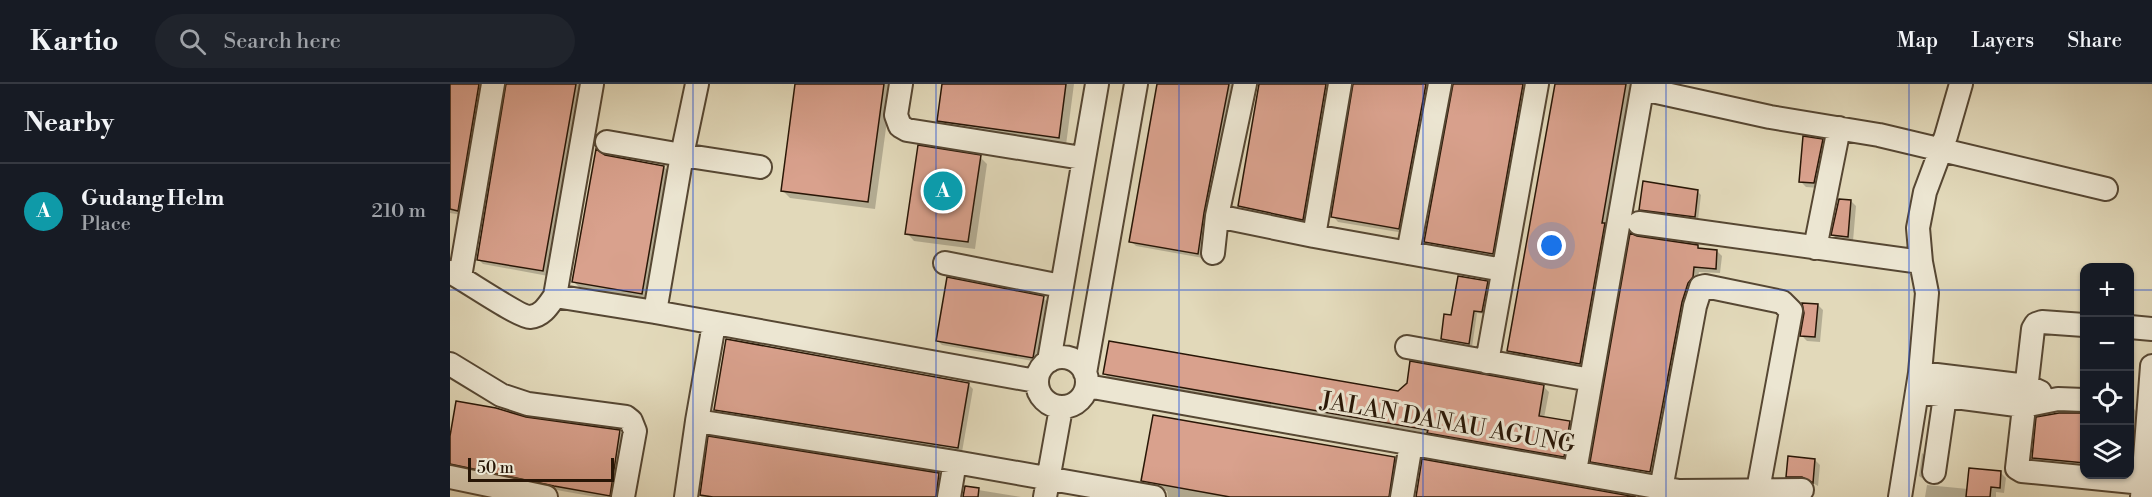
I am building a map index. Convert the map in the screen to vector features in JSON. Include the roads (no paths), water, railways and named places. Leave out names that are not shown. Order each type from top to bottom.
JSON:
[{"type":"street","points":[[494,84],[455,274],[525,316],[539,314],[547,308],[555,296],[592,84]]},
{"type":"street","points":[[655,312],[682,155],[697,84]]},
{"type":"street","points":[[901,84],[896,115],[900,126],[907,130],[1083,158]]},
{"type":"street","points":[[1049,361],[1060,286],[1097,84]]},
{"type":"street","points":[[1086,380],[1077,362],[1063,357],[1049,361],[1042,366],[1036,381],[1041,396],[1053,406],[1067,407],[1078,402],[1082,397],[1086,380],[1136,84]]},
{"type":"street","points":[[1213,253],[1217,216],[1245,84]]},
{"type":"street","points":[[1314,236],[1340,84]]},
{"type":"street","points":[[1408,253],[1440,84]]},
{"type":"street","points":[[1487,362],[1537,84]]},
{"type":"street","points":[[1900,497],[1918,383],[1927,293],[1918,228],[1924,192],[1941,148],[1961,84]]},
{"type":"street","points":[[1575,471],[1643,86],[1770,117],[1941,148],[2106,189]]},
{"type":"street","points":[[1815,248],[1839,128]]},
{"type":"street","points":[[607,142],[760,167]]},
{"type":"street","points":[[1217,216],[1503,270]]},
{"type":"street","points":[[1639,223],[1921,262]]},
{"type":"street","points":[[945,263],[1060,286]]},
{"type":"street","points":[[1672,492],[1695,306],[1701,287],[1704,286],[1782,302],[1791,311],[1758,490]]},
{"type":"street","points":[[555,296],[1036,381]]},
{"type":"street","points":[[2080,325],[2042,322],[2036,324],[2033,329],[2017,468],[2022,471],[2143,490],[2140,403],[2152,366]]},
{"type":"street","points":[[686,497],[714,324]]},
{"type":"street","points":[[2134,327],[2152,329]]},
{"type":"street","points":[[1407,347],[1591,380]]},
{"type":"street","points":[[450,363],[501,395],[528,404],[626,417],[631,421],[635,431],[623,497]]},
{"type":"street","name":"JALAN DANAU AGUNG","points":[[1086,380],[1411,444],[1575,471],[1672,492],[1802,490]]},
{"type":"street","points":[[1918,383],[1945,396],[2025,396]]},
{"type":"street","points":[[1918,383],[2025,396],[2080,400]]},
{"type":"street","points":[[1934,472],[1945,396]]},
{"type":"street","points":[[1046,488],[1061,408]]},
{"type":"street","points":[[697,421],[955,462],[1046,488],[1141,496]]},
{"type":"street","points":[[1402,497],[1411,444]]},
{"type":"street","points":[[949,497],[955,462]]},
{"type":"street","points":[[451,484],[546,497]]},
{"type":"place","name":"Gudang Helm","points":[[943,191]]}]
